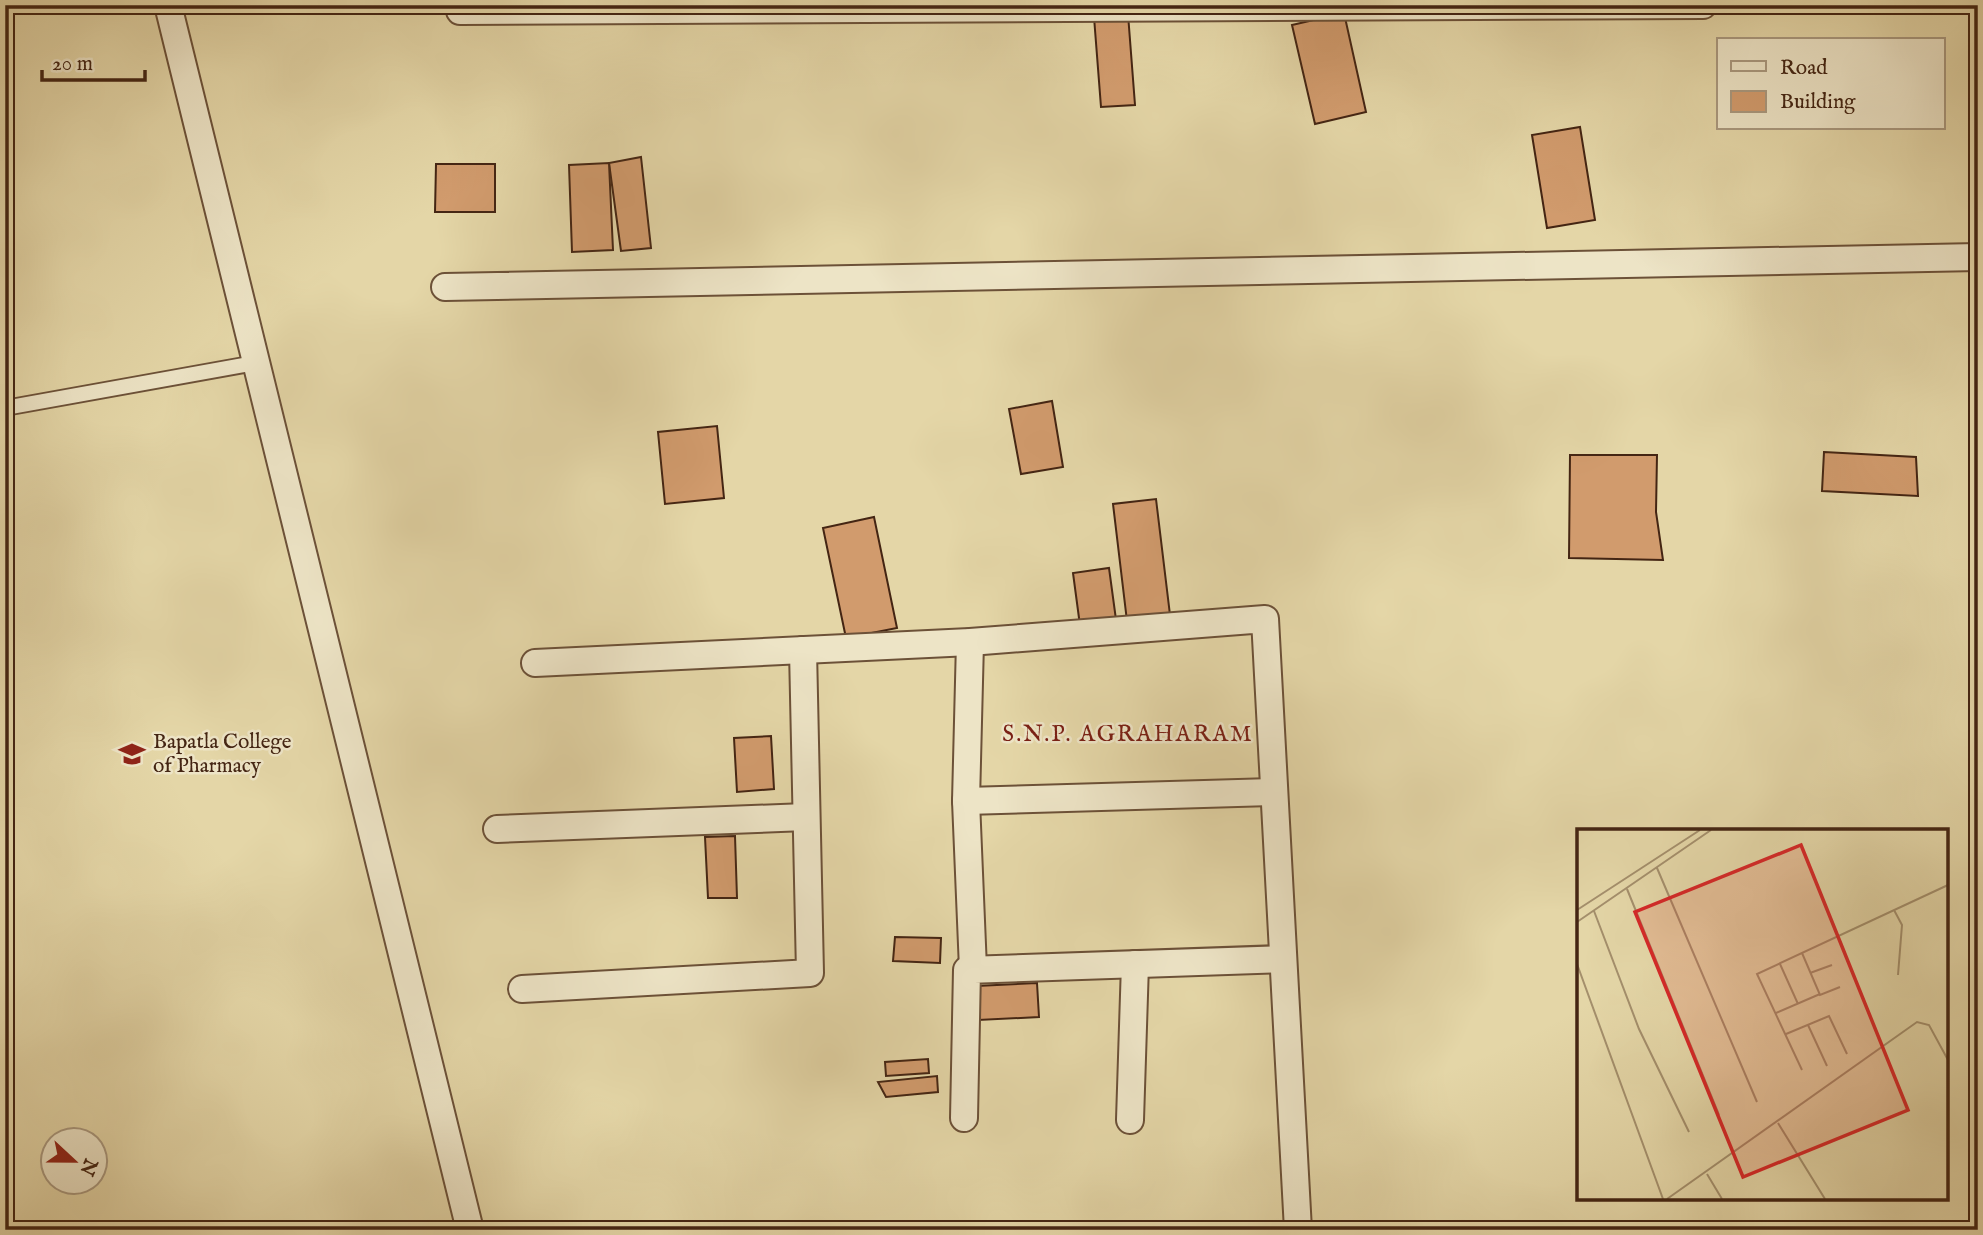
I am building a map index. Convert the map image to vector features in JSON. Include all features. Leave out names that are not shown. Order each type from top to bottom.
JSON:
[{"type":"street","points":[[169,5],[470,1230]]},
{"type":"street","points":[[460,11],[1703,5]]},
{"type":"street","points":[[445,287],[1978,257]]},
{"type":"street","points":[[535,663],[970,642],[1265,619],[1298,1230]]},
{"type":"street","points":[[970,642],[966,801],[973,969]]},
{"type":"street","points":[[522,989],[810,973],[803,650]]},
{"type":"street","points":[[966,801],[1273,792]]},
{"type":"street","points":[[497,828],[806,817]]},
{"type":"street","points":[[964,1118],[967,970],[1283,959]]},
{"type":"street","points":[[1130,1121],[1135,964]]},
{"type":"lane","points":[[5,408],[255,363]]},
{"type":"building","points":[[1344,13],[1366,112],[1315,124],[1292,25]]},
{"type":"building","points":[[1128,14],[1135,105],[1101,107],[1094,17]]},
{"type":"building","points":[[1580,127],[1595,220],[1547,228],[1532,135]]},
{"type":"building","points":[[641,157],[651,248],[621,251],[609,163]]},
{"type":"building","points":[[609,163],[613,250],[572,252],[569,165]]},
{"type":"building","points":[[436,164],[495,164],[495,212],[435,212]]},
{"type":"building","points":[[1052,401],[1063,467],[1021,474],[1009,409]]},
{"type":"building","points":[[717,426],[724,498],[665,504],[658,432]]},
{"type":"building","points":[[1824,452],[1916,457],[1918,496],[1822,491]]},
{"type":"building","points":[[1570,455],[1657,455],[1656,512],[1663,560],[1569,558]]},
{"type":"building","points":[[1156,499],[1170,615],[1127,621],[1113,504]]},
{"type":"building","points":[[874,517],[897,628],[846,638],[823,528]]},
{"type":"building","points":[[1109,568],[1117,627],[1081,633],[1073,573]]},
{"type":"building","points":[[771,736],[774,789],[737,792],[734,738]]},
{"type":"building","points":[[735,836],[737,898],[708,898],[705,837]]},
{"type":"building","points":[[895,937],[941,938],[940,963],[893,961]]},
{"type":"building","points":[[1037,983],[1039,1017],[978,1020],[976,986]]},
{"type":"building","points":[[928,1059],[929,1073],[886,1076],[885,1062]]},
{"type":"building","points":[[937,1076],[938,1092],[886,1097],[878,1082]]},
{"type":"place","name":"Bapatla College of Pharmacy","points":[[132,754]]},
{"type":"district","name":"S.N.P. AGRAHARAM","points":[[1128,734]]}]
